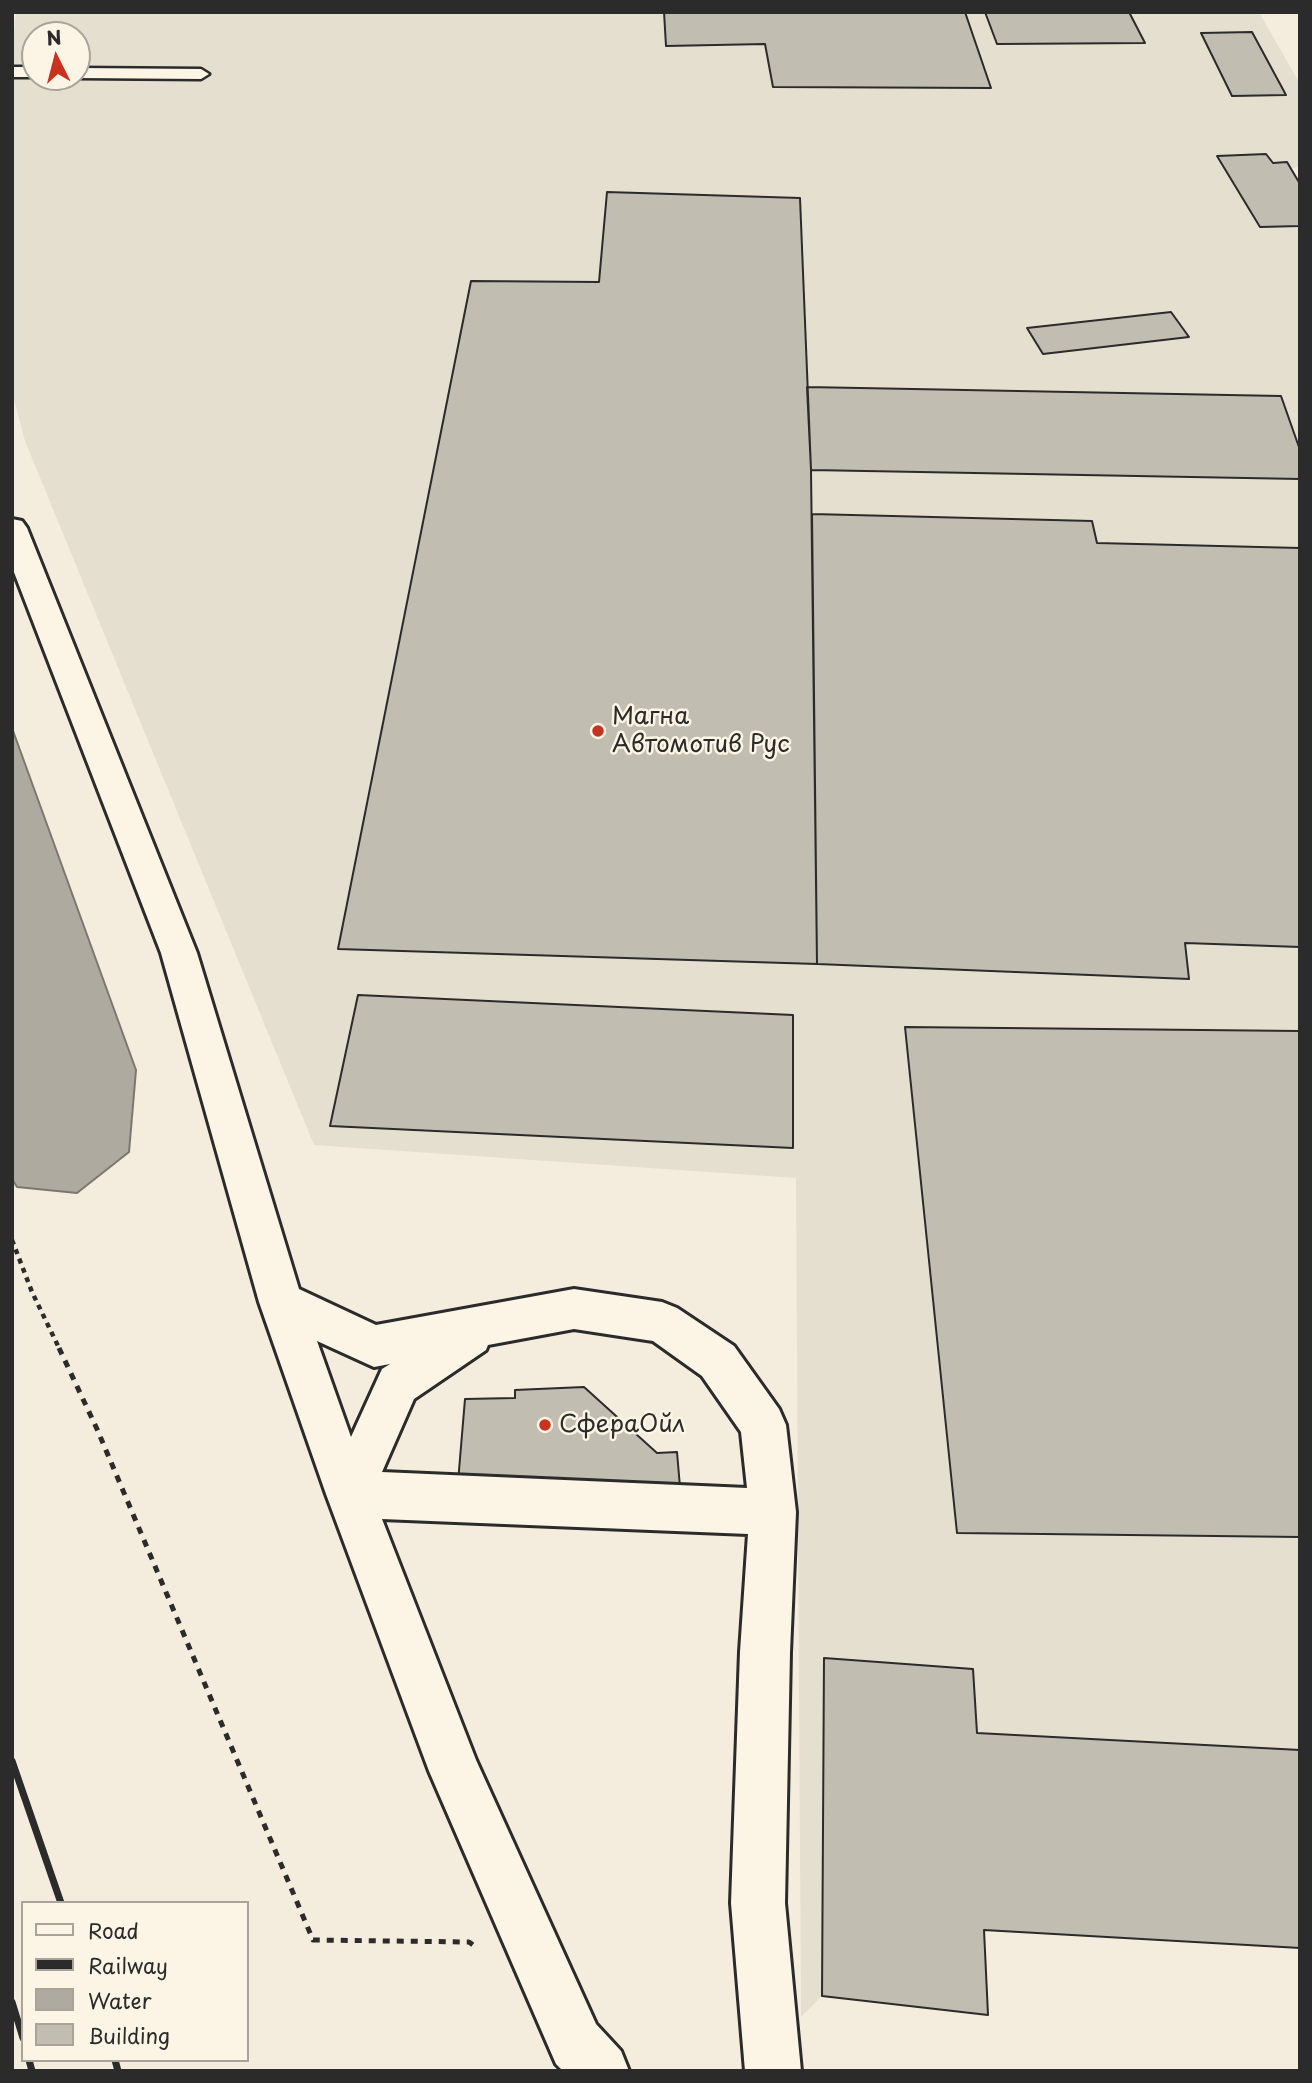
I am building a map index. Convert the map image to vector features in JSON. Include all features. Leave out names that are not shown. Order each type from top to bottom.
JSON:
[{"type":"street","points":[[12,528],[179,953],[281,1302],[349,1494],[455,1771],[576,2044],[601,2071]]},
{"type":"street","points":[[281,1302],[374,1346],[574,1308],[662,1322],[718,1361],[763,1425],[773,1512],[765,1652],[758,1903],[773,2071]]},
{"type":"street","points":[[349,1494],[398,1384],[485,1326]]},
{"type":"street","points":[[349,1494],[773,1512]]},
{"type":"lane","points":[[91,73],[201,74]]},
{"type":"path","points":[[12,1240],[32,1292],[108,1455],[313,1940],[469,1941],[479,1951]]},
{"type":"shaded area","points":[[16,12],[1259,12],[1300,84],[1300,166],[1291,169],[1300,184],[1300,1750],[977,1733],[973,1669],[825,1659],[822,1996],[801,2017],[796,1178],[314,1145],[25,441],[12,392],[12,50]]},
{"type":"water","points":[[12,728],[136,1070],[129,1152],[77,1193],[17,1187],[12,1179]]},
{"type":"building","points":[[664,12],[965,12],[991,88],[773,87],[765,44],[666,46]]},
{"type":"building","points":[[985,12],[1129,12],[1145,43],[997,44]]},
{"type":"building","points":[[1252,32],[1286,95],[1232,96],[1201,33]]},
{"type":"building","points":[[1266,154],[1273,163],[1287,162],[1300,184],[1300,226],[1260,227],[1217,156]]},
{"type":"building","name":"Магна Автомотив Рус","points":[[607,192],[800,198],[811,470],[817,964],[338,949],[471,281],[599,282]]},
{"type":"building","points":[[1171,312],[1189,337],[1043,354],[1027,328]]},
{"type":"building","points":[[807,387],[1281,396],[1300,450],[1300,479],[811,470]]},
{"type":"building","name":"Магна Автомотив Рус","points":[[812,514],[1092,521],[1097,543],[1300,548],[1300,947],[1185,943],[1189,979],[817,964]]},
{"type":"building","points":[[358,995],[793,1015],[793,1148],[330,1126]]},
{"type":"building","points":[[905,1027],[1300,1031],[1300,1537],[957,1533]]},
{"type":"building","name":"СфераОйл","points":[[584,1387],[657,1453],[677,1452],[680,1487],[458,1482],[465,1399],[515,1398],[515,1390]]},
{"type":"building","points":[[824,1658],[973,1669],[977,1733],[1300,1750],[1300,1948],[984,1930],[988,2015],[822,1996]]},
{"type":"railway","points":[[12,1761],[60,1901]]},
{"type":"railway","points":[[12,2002],[21,2031]]},
{"type":"railway","points":[[30,2062],[32,2071]]},
{"type":"railway","points":[[116,2062],[118,2071]]},
{"type":"place","name":"Магна Автомотив Рус","points":[[598,731]]},
{"type":"place","name":"СфераОйл","points":[[545,1425]]}]
